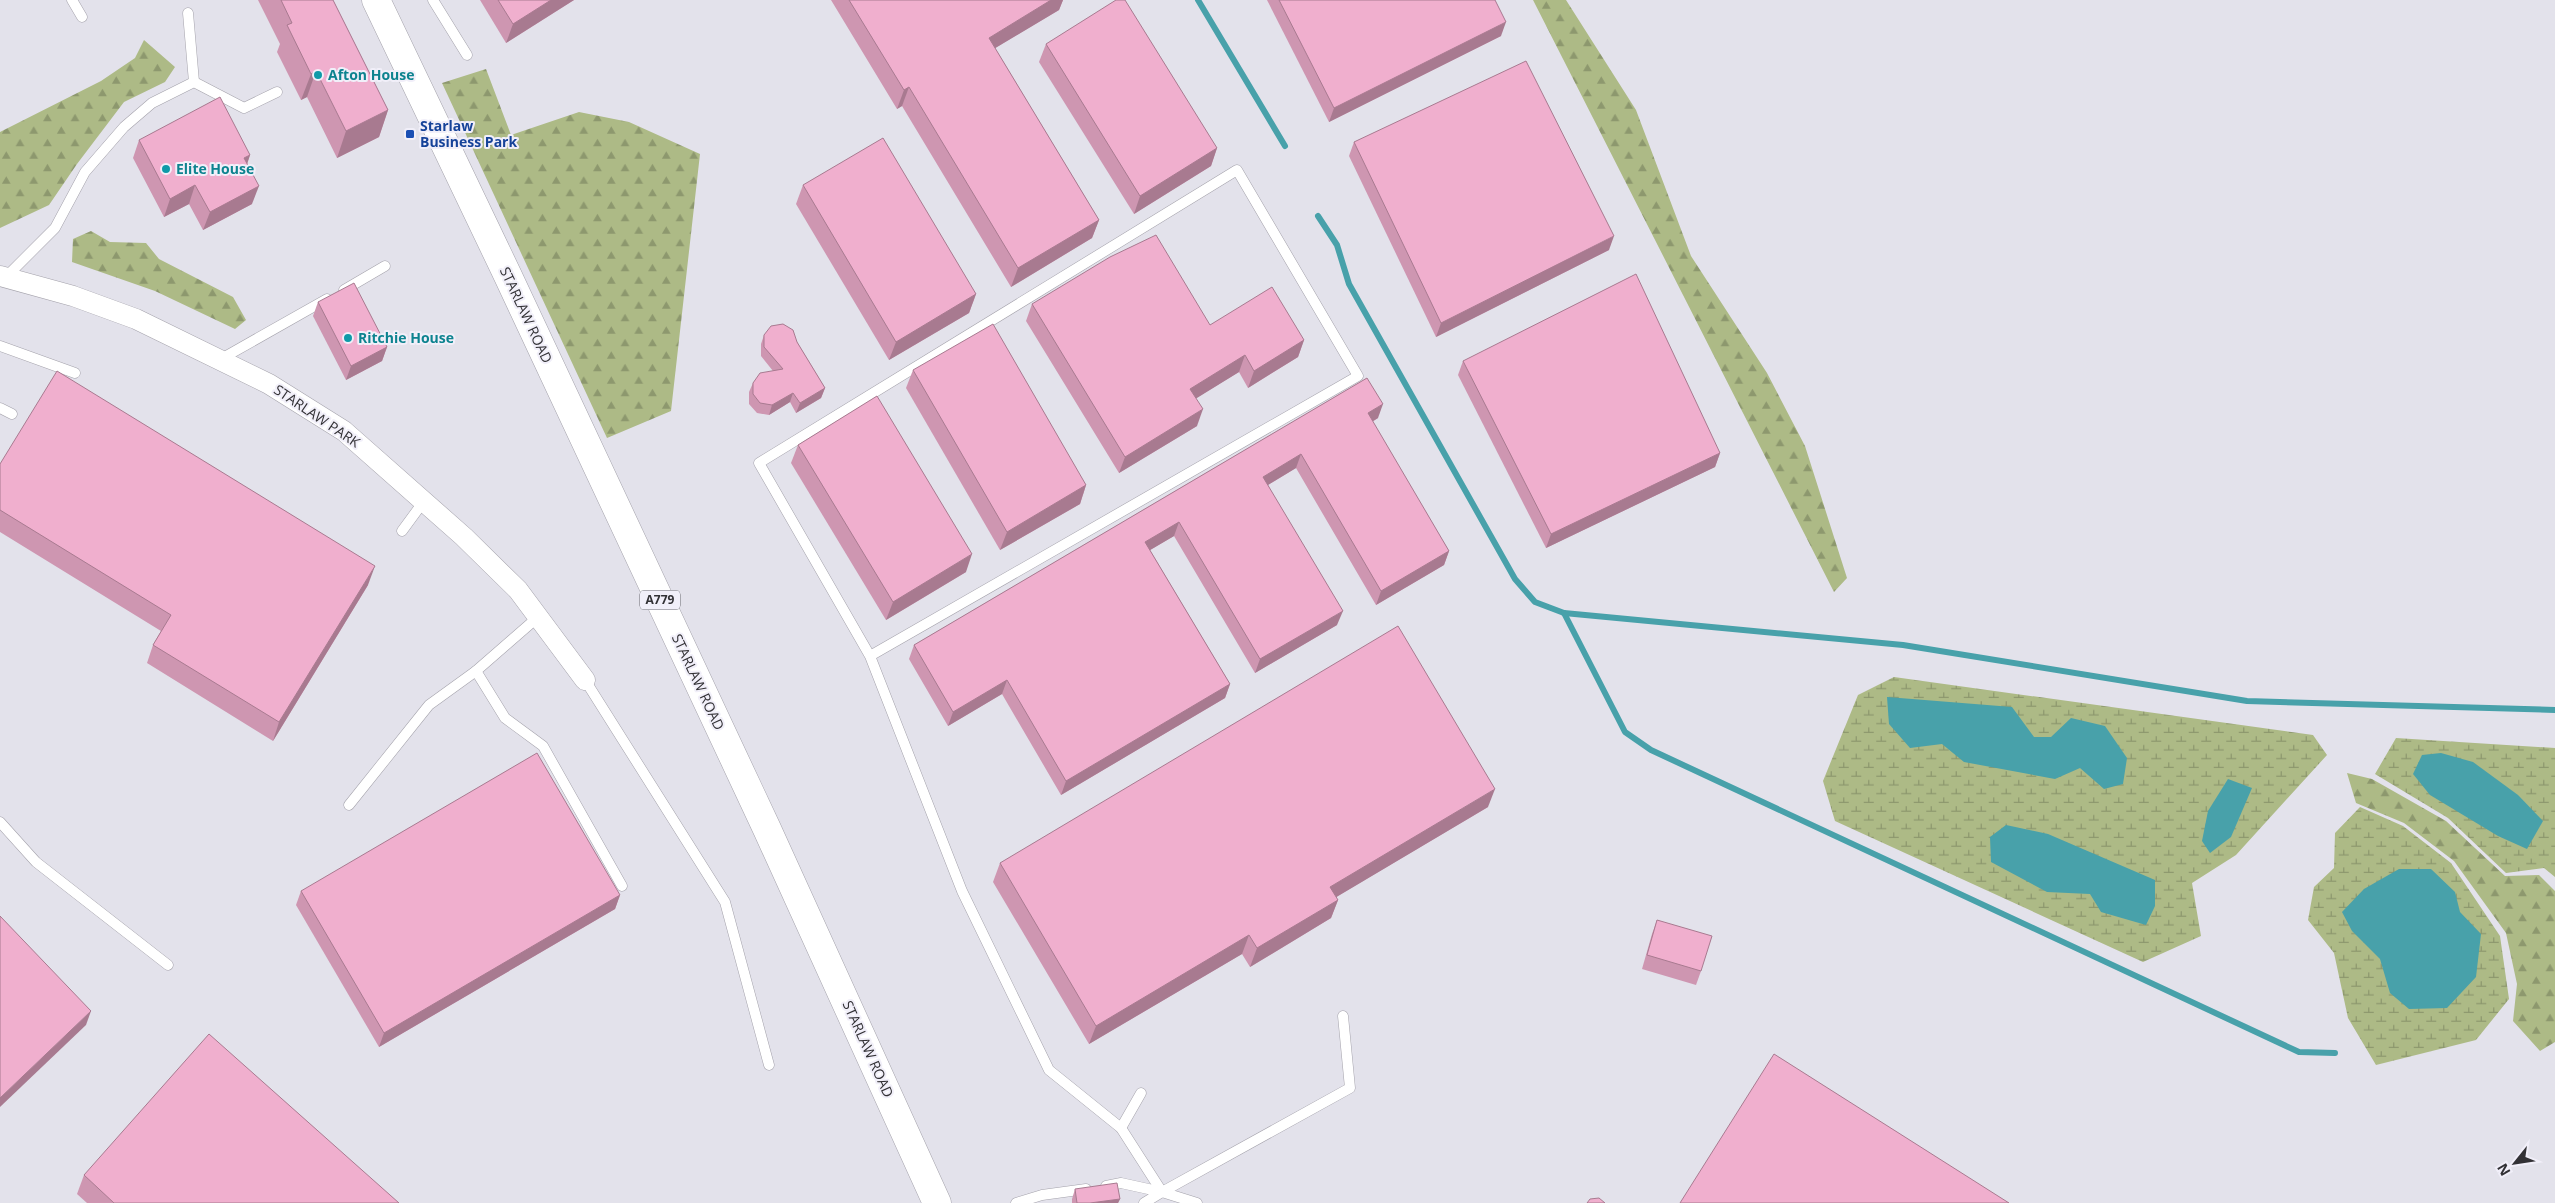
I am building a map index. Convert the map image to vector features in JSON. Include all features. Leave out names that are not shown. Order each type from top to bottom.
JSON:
[{"type":"main road","name":"STARLAW ROAD","points":[[376,0],[508,276],[767,828],[937,1203]]},
{"type":"street","name":"STARLAW PARK","points":[[3,276],[73,296],[136,319],[269,384],[344,431],[424,501],[518,590],[585,680]]},
{"type":"lane","points":[[72,0],[82,17]]},
{"type":"lane","points":[[434,0],[467,55]]},
{"type":"lane","points":[[188,13],[194,82]]},
{"type":"lane","points":[[194,82],[244,108],[277,92]]},
{"type":"lane","points":[[3,276],[55,228],[85,172],[124,127],[152,103],[194,82]]},
{"type":"lane","points":[[870,656],[1358,376],[1237,170],[759,462],[870,656],[962,892],[1049,1070],[1121,1128],[1162,1192]]},
{"type":"lane","points":[[221,359],[385,266]]},
{"type":"lane","points":[[0,346],[75,373]]},
{"type":"lane","points":[[0,408],[12,414]]},
{"type":"lane","points":[[402,531],[424,501]]},
{"type":"lane","points":[[349,805],[429,705],[476,671],[538,617]]},
{"type":"lane","points":[[476,671],[505,718],[543,746],[622,886]]},
{"type":"lane","points":[[585,680],[725,902],[769,1065]]},
{"type":"lane","points":[[0,822],[36,862],[168,965]]},
{"type":"lane","points":[[1144,1203],[1350,1088],[1344,1016]]},
{"type":"lane","points":[[1121,1128],[1141,1094]]},
{"type":"lane","points":[[1016,1203],[1042,1195],[1121,1184],[1162,1192],[1197,1203]]},
{"type":"green space","points":[[1533,0],[1566,0],[1636,110],[1691,256],[1767,373],[1805,446],[1847,578],[1834,592]]},
{"type":"green space","points":[[144,40],[175,67],[165,82],[124,102],[49,205],[0,228],[0,132],[101,81],[135,58]]},
{"type":"green space","points":[[486,69],[511,135],[579,112],[629,122],[700,154],[671,411],[607,438],[442,83]]},
{"type":"green space","points":[[91,231],[110,242],[146,243],[159,259],[233,297],[246,320],[235,329],[155,291],[72,262],[73,239]]},
{"type":"green space","points":[[1894,677],[2313,735],[2327,755],[2236,855],[2192,883],[2201,936],[2143,962],[1835,821],[1823,781],[1858,695]]},
{"type":"green space","points":[[2396,738],[2555,748],[2555,877],[2544,868],[2506,873],[2448,818],[2375,774]]},
{"type":"green space","points":[[2347,773],[2372,779],[2446,821],[2505,876],[2539,875],[2555,891],[2555,1042],[2540,1051],[2513,1021],[2517,984],[2506,933],[2454,861],[2404,823],[2356,803]]},
{"type":"green space","points":[[2360,807],[2403,826],[2451,863],[2500,936],[2509,999],[2476,1040],[2376,1065],[2348,1018],[2334,953],[2308,920],[2314,887],[2334,868],[2335,833]]},
{"type":"water","points":[[1887,697],[2012,707],[2034,737],[2051,737],[2071,718],[2105,726],[2127,758],[2123,784],[2104,789],[2080,768],[2055,779],[1964,762],[1942,744],[1910,748],[1889,724]]},
{"type":"water","points":[[2441,753],[2473,762],[2518,795],[2543,821],[2527,849],[2498,836],[2430,795],[2413,774],[2422,755]]},
{"type":"water","points":[[2228,779],[2252,788],[2231,837],[2210,853],[2202,841],[2208,811]]},
{"type":"water","points":[[2006,825],[2048,834],[2155,880],[2155,906],[2146,925],[2101,912],[2090,894],[2047,892],[1991,862],[1990,837]]},
{"type":"water","points":[[2399,869],[2431,869],[2455,892],[2460,912],[2481,934],[2476,977],[2447,1008],[2409,1009],[2390,993],[2380,959],[2352,931],[2342,912],[2364,889]]},
{"type":"building","points":[[281,0],[333,0],[388,110],[346,131],[316,71],[311,74],[287,25],[292,23]]},
{"type":"building","points":[[498,0],[551,0],[513,24]]},
{"type":"building","points":[[849,0],[1051,0],[989,38],[1099,220],[1018,268],[909,87],[904,90]]},
{"type":"building","points":[[1116,0],[1125,0],[1217,148],[1140,196],[1046,44]]},
{"type":"building","points":[[1279,0],[1495,0],[1506,22],[1334,108]]},
{"type":"building","points":[[1526,61],[1614,236],[1441,323],[1354,142]]},
{"type":"building","name":"Elite House","points":[[220,97],[250,155],[244,158],[259,186],[210,212],[195,185],[170,199],[139,140]]},
{"type":"building","points":[[883,138],[976,294],[896,342],[803,185]]},
{"type":"building","points":[[1156,235],[1210,325],[1272,287],[1304,340],[1254,371],[1245,355],[1190,389],[1203,409],[1125,457],[1032,304],[1110,257]]},
{"type":"building","points":[[1636,274],[1720,453],[1551,534],[1463,361]]},
{"type":"building","name":"Ritchie House","points":[[354,283],[387,347],[351,366],[318,302]]},
{"type":"building","points":[[783,324],[793,330],[797,342],[825,388],[800,403],[793,393],[772,405],[760,403],[753,394],[753,383],[760,373],[783,369],[764,347],[764,335],[771,326]]},
{"type":"building","points":[[993,324],[1086,485],[1007,532],[913,370]]},
{"type":"building","points":[[57,371],[375,566],[279,722],[153,645],[171,615],[0,510],[0,464]]},
{"type":"building","points":[[1367,378],[1383,404],[1368,413],[1449,551],[1381,591],[1301,454],[1263,477],[1343,611],[1260,659],[1179,522],[1145,542],[1230,684],[1066,781],[1007,680],[953,712],[914,645]]},
{"type":"building","points":[[877,396],[972,554],[893,602],[798,445]]},
{"type":"building","points":[[1398,626],[1495,789],[1330,887],[1338,900],[1257,948],[1249,935],[1096,1026],[1000,863]]},
{"type":"building","points":[[537,753],[620,895],[384,1033],[301,891]]},
{"type":"building","points":[[0,916],[91,1011],[0,1098]]},
{"type":"building","points":[[1657,920],[1712,936],[1701,971],[1647,955]]},
{"type":"building","points":[[209,1034],[399,1203],[114,1203],[84,1175]]},
{"type":"building","points":[[1774,1054],[2009,1203],[1680,1203]]},
{"type":"building","points":[[1117,1183],[1120,1199],[1077,1203],[1075,1189]]},
{"type":"building","points":[[1599,1198],[1605,1203],[1587,1203],[1590,1199]]},
{"type":"waterway","points":[[1198,0],[1285,146]]},
{"type":"waterway","points":[[1318,216],[1337,245],[1349,284],[1515,579],[1535,602],[1564,613],[1625,732],[1651,750],[2299,1052],[2335,1053]]},
{"type":"waterway","points":[[1564,613],[1903,645],[2247,701],[2555,710]]},
{"type":"place","name":"Afton House","points":[[318,75]]},
{"type":"place","name":"Starlaw Business Park","points":[[410,134]]},
{"type":"place","name":"Elite House","points":[[166,169]]},
{"type":"place","name":"Ritchie House","points":[[348,338]]}]
